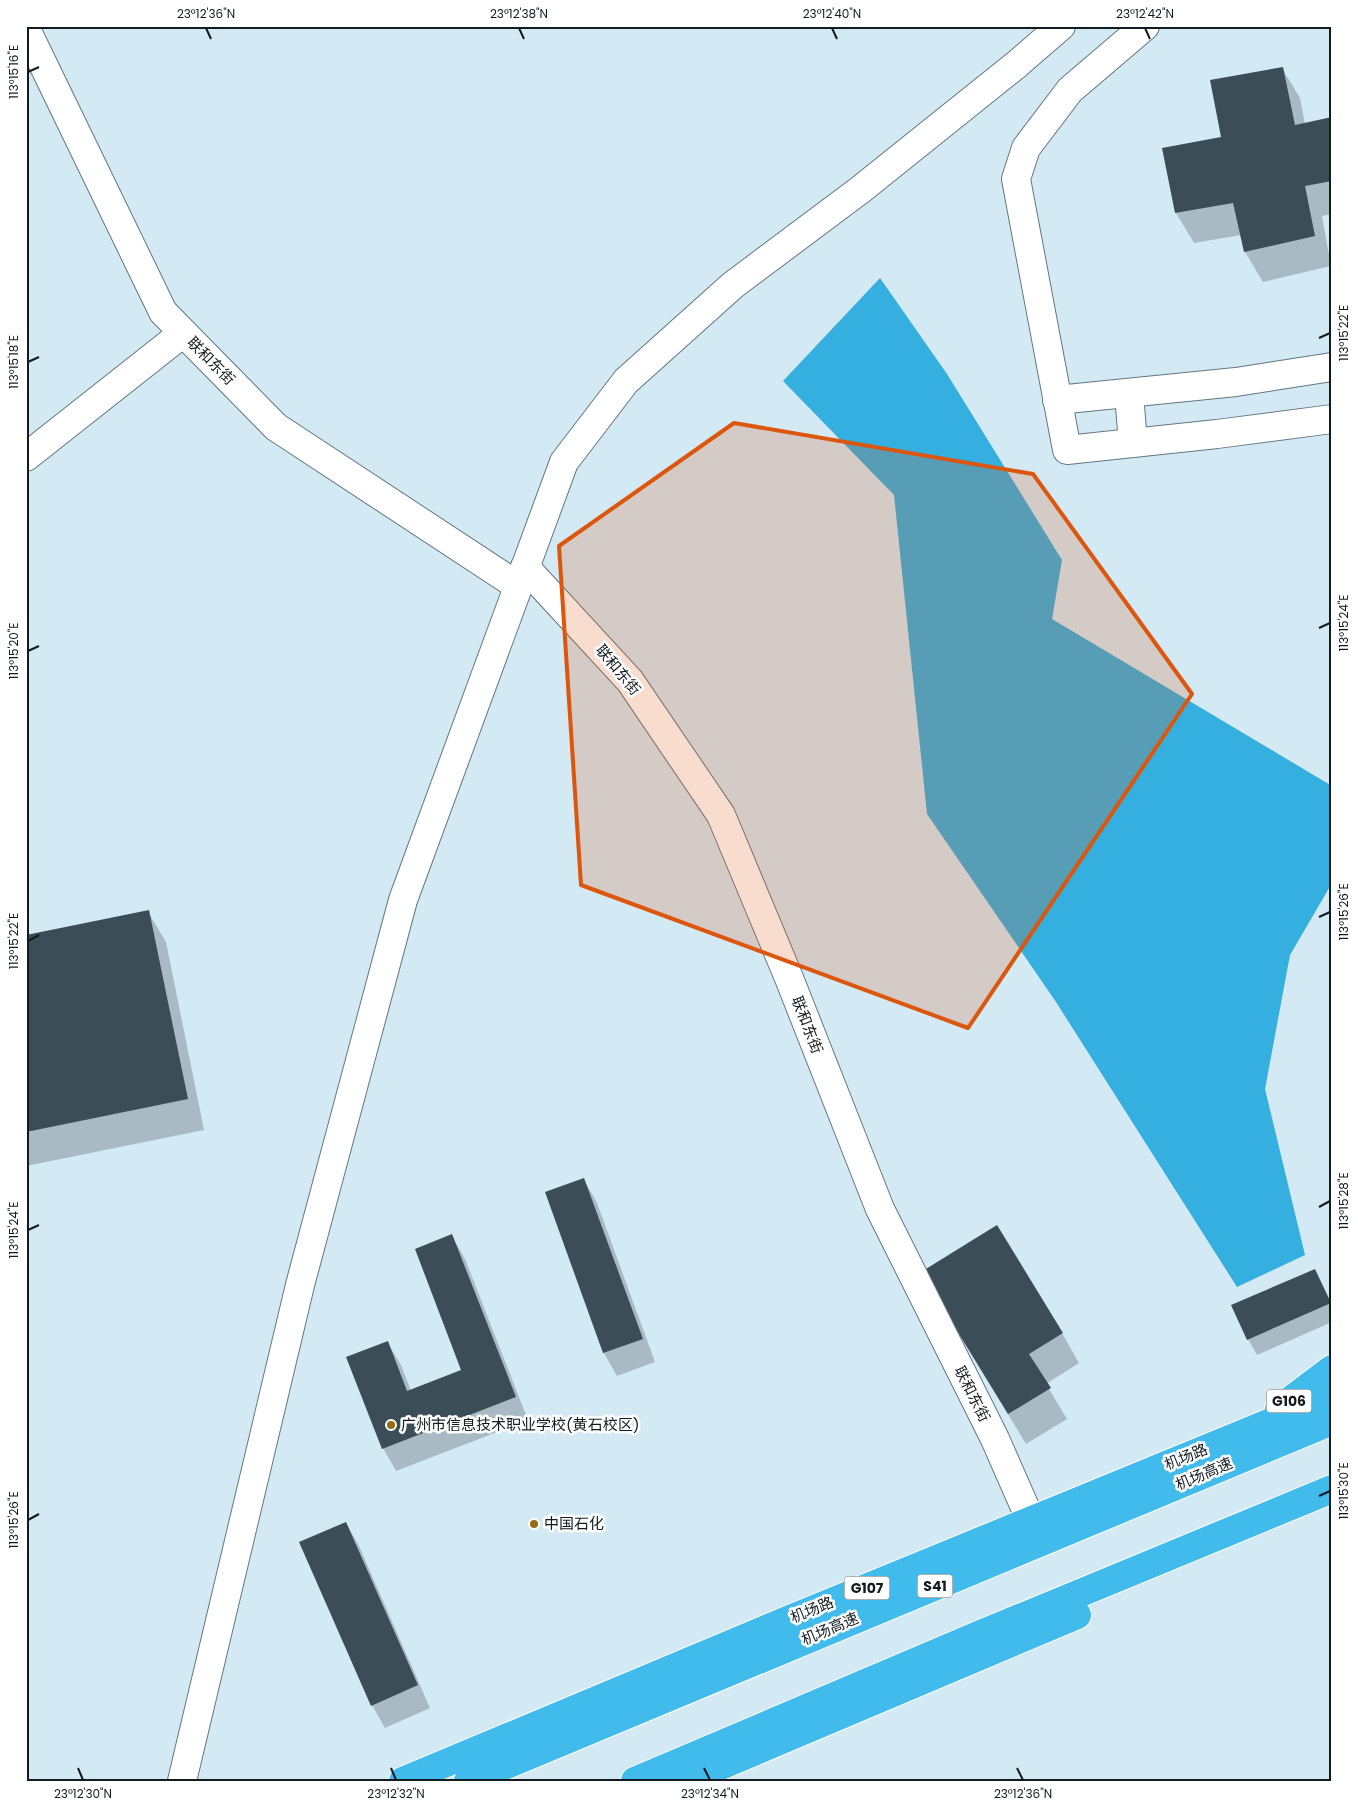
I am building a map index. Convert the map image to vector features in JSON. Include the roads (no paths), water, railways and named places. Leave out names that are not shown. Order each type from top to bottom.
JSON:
[{"type":"highway","name":"G106","points":[[1246,1433],[1332,1369]]},
{"type":"highway","name":"机场路","points":[[404,1781],[775,1626],[1332,1398]]},
{"type":"highway","name":"机场高速","points":[[468,1781],[1332,1421]]},
{"type":"highway","points":[[635,1781],[981,1634],[1332,1489]]},
{"type":"highway","points":[[685,1781],[1332,1507]]},
{"type":"street","points":[[182,1781],[300,1285],[403,900],[564,462],[626,381],[733,285],[860,190],[1016,65],[1060,26]]},
{"type":"street","points":[[1145,26],[1070,90],[1026,148],[1016,179],[1067,450],[1217,434],[1332,419]]},
{"type":"street","name":"联和东街","points":[[26,29],[163,312],[276,427],[521,576],[630,681],[721,815],[880,1209],[995,1439],[1031,1521]]},
{"type":"street","points":[[26,457],[183,333]]},
{"type":"street","points":[[1058,400],[1236,382],[1332,367]]},
{"type":"street","points":[[1129,394],[1133,443]]},
{"type":"place","name":"广州市信息技术职业学校(黄石校区)","points":[[391,1425]]},
{"type":"place","name":"中国石化","points":[[534,1524]]}]
